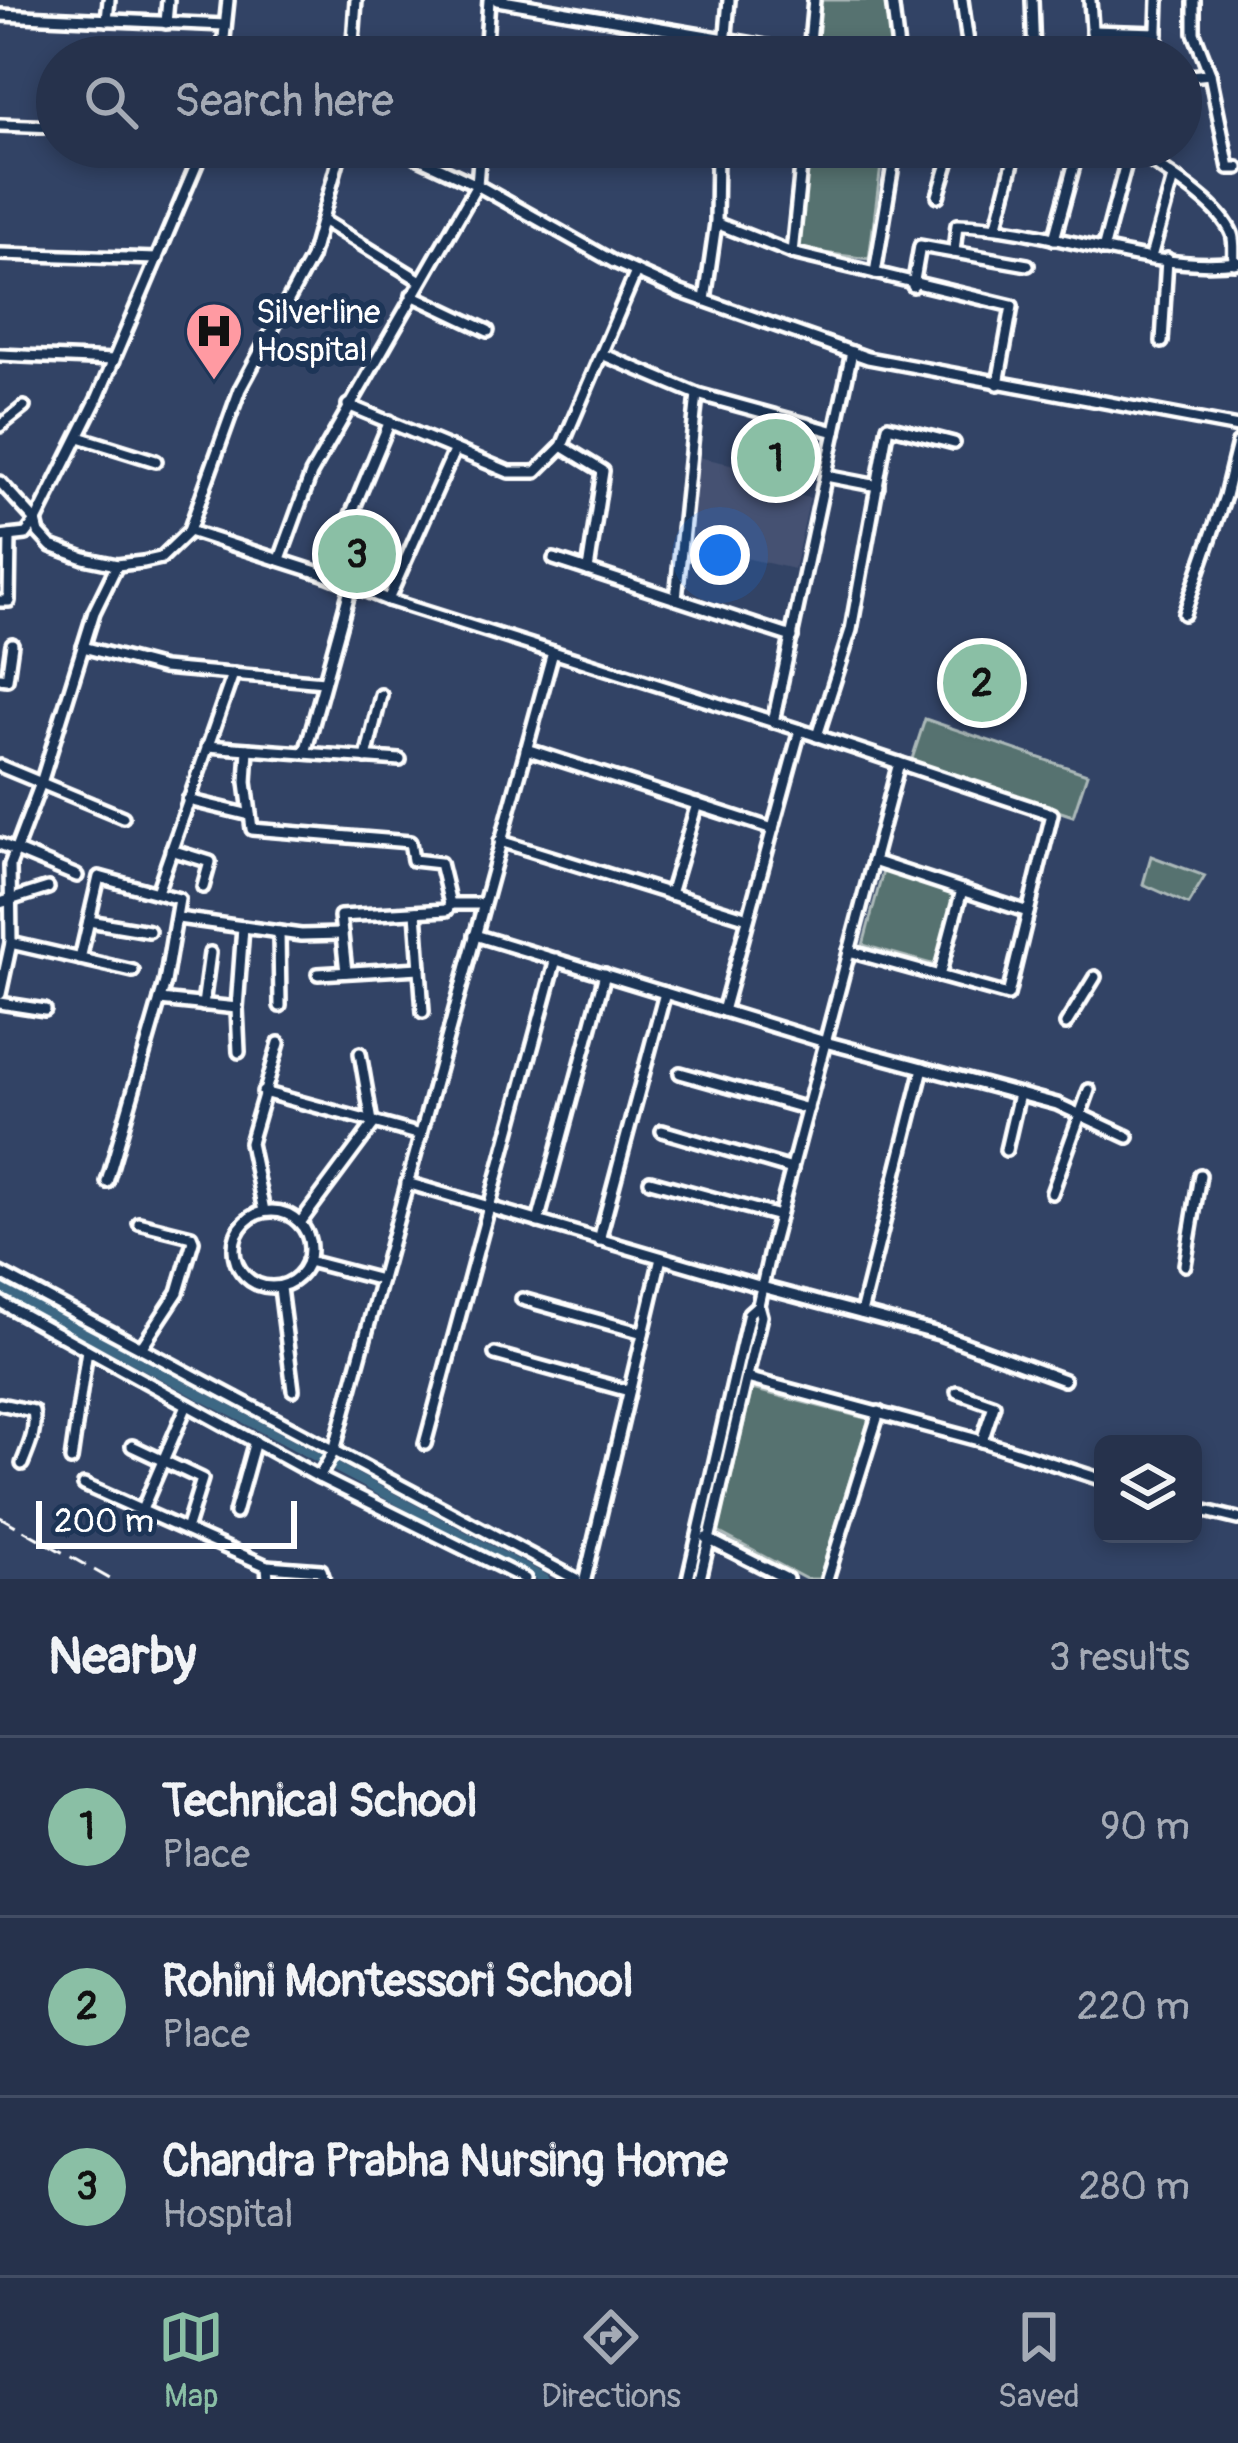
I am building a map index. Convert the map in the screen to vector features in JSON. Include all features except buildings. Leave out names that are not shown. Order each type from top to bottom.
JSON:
[{"type":"street","points":[[56,0],[56,18]]},
{"type":"street","points":[[107,20],[109,0]]},
{"type":"street","points":[[166,22],[168,0]]},
{"type":"street","points":[[225,36],[228,0]]},
{"type":"street","points":[[353,36],[356,0]]},
{"type":"street","points":[[488,36],[493,0],[707,36]]},
{"type":"street","points":[[725,36],[729,0]]},
{"type":"street","points":[[811,36],[814,0]]},
{"type":"street","points":[[892,0],[896,36]]},
{"type":"street","points":[[962,0],[967,36]]},
{"type":"street","points":[[1032,0],[1033,36]]},
{"type":"street","points":[[1090,0],[1092,36]]},
{"type":"street","points":[[1157,36],[1158,0]]},
{"type":"street","points":[[1194,0],[1196,36]]},
{"type":"street","points":[[0,15],[226,25]]},
{"type":"street","points":[[1092,31],[1157,33]]},
{"type":"street","points":[[1202,52],[1229,169],[1238,168]]},
{"type":"street","points":[[1202,75],[1210,74]]},
{"type":"street","points":[[0,125],[36,126]]},
{"type":"street","points":[[0,601],[9,601],[5,537],[26,534],[36,521],[114,360],[195,168]]},
{"type":"street","points":[[0,482],[36,521],[39,533],[51,546],[117,565],[161,558],[189,531],[240,388],[311,258],[336,168]]},
{"type":"street","points":[[440,168],[636,272],[852,352],[1238,428]]},
{"type":"street","points":[[280,560],[311,474],[477,185],[478,168]]},
{"type":"street","points":[[705,300],[716,223],[717,168]]},
{"type":"street","points":[[792,254],[801,168]]},
{"type":"street","points":[[875,273],[893,168]]},
{"type":"street","points":[[938,196],[947,168]]},
{"type":"street","points":[[997,225],[1012,168]]},
{"type":"street","points":[[1054,239],[1073,168]]},
{"type":"street","points":[[1103,250],[1124,168]]},
{"type":"street","points":[[954,253],[958,224],[997,225],[1103,250],[1236,262],[1232,235],[1222,219],[1160,168]]},
{"type":"street","points":[[1150,257],[1174,178]]},
{"type":"street","points":[[322,220],[421,281]]},
{"type":"street","points":[[716,223],[792,254],[1012,307],[998,384]]},
{"type":"street","points":[[913,286],[920,246],[1028,265]]},
{"type":"street","points":[[0,254],[157,259]]},
{"type":"street","points":[[1162,341],[1167,259]]},
{"type":"street","points":[[348,405],[509,472],[536,472],[562,446],[636,272]]},
{"type":"street","points":[[412,296],[488,331]]},
{"type":"street","points":[[773,722],[852,352]]},
{"type":"street","points":[[602,354],[697,394],[835,432]]},
{"type":"street","points":[[0,355],[114,360]]},
{"type":"street","points":[[676,599],[697,394]]},
{"type":"street","points":[[0,426],[24,407]]},
{"type":"street","points":[[326,575],[390,421]]},
{"type":"street","points":[[817,736],[851,630],[888,426],[954,443]]},
{"type":"street","points":[[79,437],[156,461]]},
{"type":"street","points":[[1184,614],[1238,443]]},
{"type":"street","points":[[562,446],[603,472],[587,570]]},
{"type":"street","points":[[388,600],[454,451]]},
{"type":"street","points":[[826,476],[878,486]]},
{"type":"street","points":[[189,531],[1052,814],[1008,995],[849,951]]},
{"type":"street","points":[[554,559],[792,637]]},
{"type":"street","points":[[0,994],[4,959],[11,944],[5,903],[10,865],[94,612],[117,565]]},
{"type":"street","points":[[305,753],[350,586]]},
{"type":"street","points":[[0,678],[7,679],[12,644]]},
{"type":"street","points":[[83,646],[163,668],[324,682]]},
{"type":"street","points":[[321,1474],[333,1452],[553,652]]},
{"type":"street","points":[[157,892],[233,674]]},
{"type":"street","points":[[366,758],[381,695]]},
{"type":"street","points":[[723,1011],[800,730]]},
{"type":"street","points":[[207,746],[400,760]]},
{"type":"street","points":[[248,749],[250,826],[256,831],[410,842],[413,860],[440,862],[451,904],[447,910],[340,916],[346,973]]},
{"type":"street","points":[[526,749],[773,829]]},
{"type":"street","points":[[688,1579],[705,1538],[747,1378],[761,1316],[761,1287],[899,763]]},
{"type":"street","points":[[0,766],[123,817]]},
{"type":"street","points":[[188,800],[250,815]]},
{"type":"street","points":[[670,894],[698,804]]},
{"type":"street","points":[[500,841],[748,918]]},
{"type":"street","points":[[0,844],[77,876]]},
{"type":"street","points":[[171,850],[210,862],[203,887]]},
{"type":"street","points":[[873,861],[1028,912]]},
{"type":"street","points":[[80,959],[99,877],[179,899],[160,1000],[107,1182]]},
{"type":"street","points":[[5,903],[48,888]]},
{"type":"street","points":[[939,976],[962,890]]},
{"type":"street","points":[[451,904],[483,904]]},
{"type":"street","points":[[416,912],[423,1012]]},
{"type":"street","points":[[178,918],[279,932],[342,934]]},
{"type":"street","points":[[89,921],[149,931]]},
{"type":"street","points":[[239,1052],[242,927]]},
{"type":"street","points":[[279,932],[280,1006]]},
{"type":"street","points":[[475,934],[825,1042],[1019,1094],[1080,1114],[1128,1137]]},
{"type":"street","points":[[11,944],[133,970]]},
{"type":"street","points":[[203,1005],[210,953]]},
{"type":"street","points":[[425,1444],[556,959]]},
{"type":"street","points":[[318,974],[420,968]]},
{"type":"street","points":[[538,1222],[605,974]]},
{"type":"street","points":[[1066,1024],[1095,977]]},
{"type":"street","points":[[599,1240],[665,993]]},
{"type":"street","points":[[160,1000],[237,1008]]},
{"type":"street","points":[[0,1004],[45,1010]]},
{"type":"street","points":[[264,1211],[250,1142],[279,1043]]},
{"type":"street","points":[[300,1223],[374,1122],[360,1053]]},
{"type":"street","points":[[861,1313],[923,1068]]},
{"type":"street","points":[[680,1073],[808,1109]]},
{"type":"street","points":[[1052,1192],[1089,1090]]},
{"type":"street","points":[[263,1092],[421,1135]]},
{"type":"street","points":[[1006,1150],[1019,1094]]},
{"type":"street","points":[[662,1131],[792,1169]]},
{"type":"street","points":[[1185,1265],[1200,1175]]},
{"type":"street","points":[[650,1181],[779,1216]]},
{"type":"street","points":[[407,1184],[939,1334],[1064,1381]]},
{"type":"street","points":[[264,1211],[282,1212],[300,1223],[310,1242],[308,1262],[296,1280],[280,1288],[251,1282],[234,1257],[240,1228],[264,1211]]},
{"type":"street","points":[[139,1223],[193,1240],[178,1292],[141,1348]]},
{"type":"street","points":[[0,1273],[580,1579],[661,1258]]},
{"type":"street","points":[[308,1262],[381,1280]]},
{"type":"street","points":[[280,1288],[292,1390]]},
{"type":"street","points":[[522,1299],[643,1334]]},
{"type":"street","points":[[0,1302],[254,1441],[525,1579]]},
{"type":"street","points":[[700,1579],[749,1313],[758,1305]]},
{"type":"street","points":[[71,1460],[87,1350]]},
{"type":"street","points":[[495,1354],[629,1391]]},
{"type":"street","points":[[747,1378],[1094,1477]]},
{"type":"street","points":[[957,1391],[994,1405],[982,1442]]},
{"type":"street","points":[[0,1404],[33,1411],[35,1416],[34,1435],[22,1464]]},
{"type":"street","points":[[141,1512],[188,1405]]},
{"type":"street","points":[[827,1579],[879,1412]]},
{"type":"street","points":[[235,1513],[254,1441]]},
{"type":"street","points":[[132,1446],[202,1479],[186,1530]]},
{"type":"street","points":[[84,1485],[267,1566],[322,1570],[324,1579]]},
{"type":"street","points":[[1202,1510],[1238,1520]]},
{"type":"street","points":[[705,1538],[788,1579]]},
{"type":"street","points":[[267,1566],[268,1579]]},
{"type":"shaded area","points":[[698,457],[758,470],[755,486],[810,498],[794,569],[679,543]]},
{"type":"green space","points":[[820,0],[888,0],[893,36],[816,36]]},
{"type":"green space","points":[[804,168],[881,168],[869,259],[794,249]]},
{"type":"green space","points":[[925,719],[1087,774],[1073,816],[911,762]]},
{"type":"green space","points":[[1151,856],[1205,876],[1188,904],[1143,884]]},
{"type":"green space","points":[[883,871],[955,891],[935,965],[863,945]]},
{"type":"green space","points":[[752,1389],[869,1419],[819,1579],[806,1579],[718,1532]]},
{"type":"waterway","points":[[0,1288],[545,1579]]},
{"type":"railway","points":[[0,1517],[110,1579]]},
{"type":"place","name":"Silverline Hospital","points":[[214,382]]},
{"type":"place","name":"Technical School","points":[[776,458]]},
{"type":"place","name":"Chandra Prabha Nursing Home","points":[[357,554]]},
{"type":"place","name":"Rohini Montessori School","points":[[982,683]]}]
